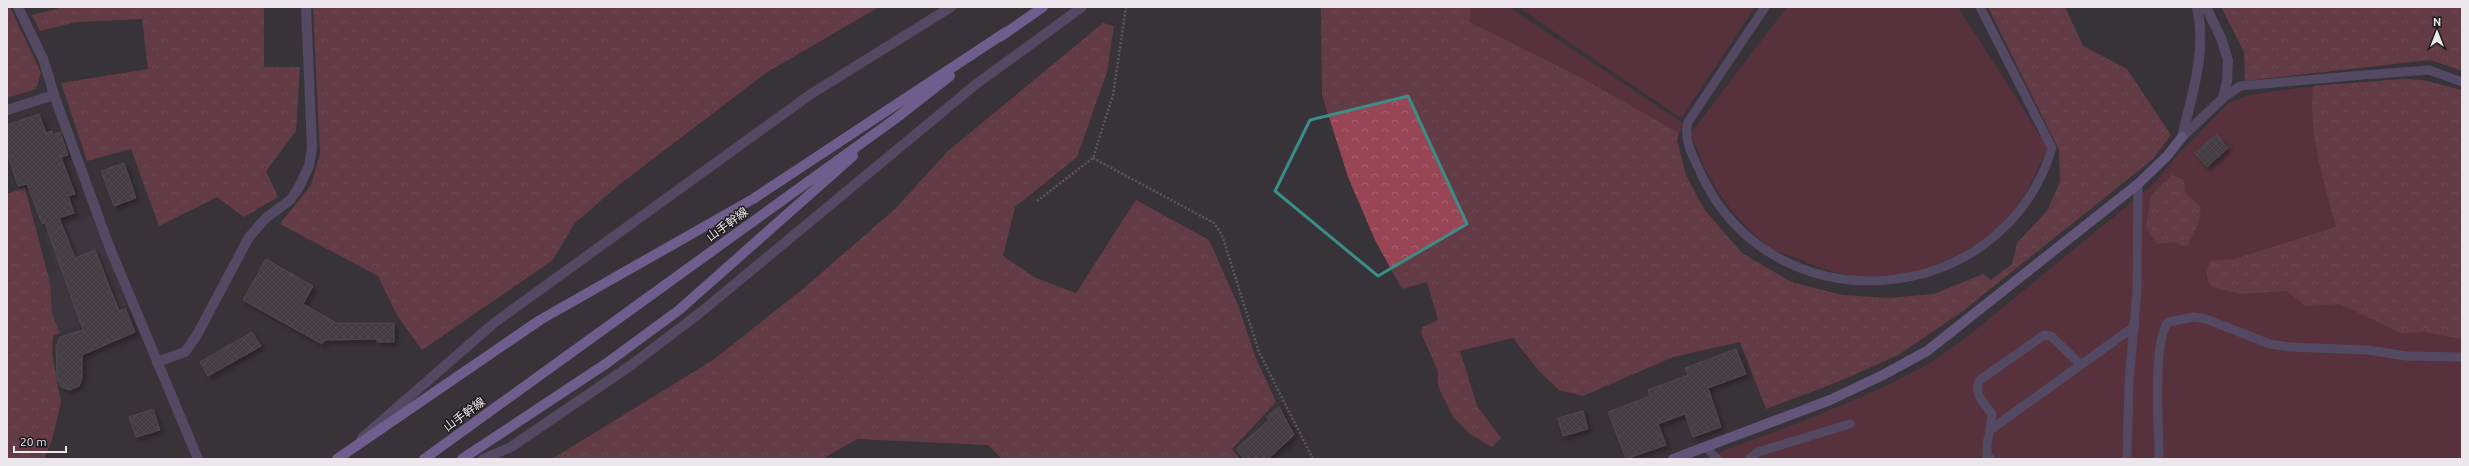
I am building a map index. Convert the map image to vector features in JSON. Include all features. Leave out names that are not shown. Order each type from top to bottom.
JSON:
[{"type":"main road","name":"山手幹線","points":[[424,459],[895,119],[1006,32],[1043,7]]},
{"type":"main road","points":[[339,458],[540,320],[753,199],[1006,32]]},
{"type":"main road","points":[[462,459],[607,363],[679,310],[895,119]]},
{"type":"street","points":[[18,7],[44,61],[54,95],[109,246],[198,459]]},
{"type":"street","points":[[157,362],[185,352],[197,335],[249,237],[266,218],[290,200],[299,187],[309,166],[312,148],[306,7]]},
{"type":"street","points":[[339,458],[494,323],[811,94],[951,7]]},
{"type":"street","points":[[483,459],[511,447],[630,366],[701,312],[970,90],[1082,7]]},
{"type":"street","points":[[2182,137],[2198,68],[2200,21],[2197,7]]},
{"type":"street","points":[[1673,459],[1830,400],[1883,375],[1927,351],[2138,184],[2167,156],[2182,137],[2223,98],[2227,81],[2228,60],[2221,38],[2206,7]]},
{"type":"street","points":[[7,110],[54,95]]},
{"type":"lane","points":[[1765,7],[1688,122],[1685,132],[1695,162],[1718,204],[1745,233],[1765,249],[1807,270],[1856,281],[1880,281],[1906,278],[1933,271],[1960,260],[1984,245],[2022,207],[2039,180],[2049,158],[2052,148],[1980,7]]},
{"type":"lane","points":[[2223,98],[2240,86],[2363,74],[2429,70],[2462,82]]},
{"type":"lane","points":[[2127,459],[2130,383],[2135,326],[2138,184]]},
{"type":"lane","points":[[2159,459],[2158,366],[2164,327],[2168,322],[2194,317],[2206,319],[2270,344],[2290,347],[2367,350],[2407,356],[2462,357]]},
{"type":"lane","points":[[1990,430],[2135,326]]},
{"type":"lane","points":[[1991,459],[1987,456],[1987,444],[1992,414],[1978,394],[1977,385],[1980,380],[2044,335],[2051,336],[2080,364]]},
{"type":"lane","points":[[1749,459],[1758,452],[1850,424]]},
{"type":"lane","points":[[1706,447],[1717,459]]},
{"type":"path","points":[[1037,201],[1093,158],[1113,95],[1126,7]]},
{"type":"path","points":[[1093,158],[1214,223],[1222,235],[1259,352],[1313,459]]},
{"type":"highlighted area","points":[[1408,96],[1467,224],[1378,276],[1275,191],[1310,120]]},
{"type":"shaded area","points":[[1471,7],[1514,7],[1513,10],[1684,124],[1679,133],[1584,79],[1468,22]]},
{"type":"shaded area","points":[[1525,7],[1755,7],[1681,118],[1522,10]]},
{"type":"shaded area","points":[[1787,7],[1958,7],[2048,148],[2022,199],[2011,214],[1983,240],[1946,261],[1926,269],[1887,278],[1851,276],[1833,272],[1768,246],[1741,221],[1720,195],[1704,167],[1691,133]]},
{"type":"shaded area","points":[[2403,79],[2422,80],[2462,90],[2462,459],[1701,459],[1814,417],[1886,386],[1932,362],[1972,333],[2156,182],[2173,160],[2228,103],[2249,95],[2297,88]]},
{"type":"shaded area","points":[[92,216],[127,305],[60,333],[52,314],[48,274],[58,270],[44,234]]},
{"type":"green space","points":[[7,7],[10,7],[41,73],[36,89],[7,98]]},
{"type":"green space","points":[[64,7],[264,7],[264,67],[300,67],[296,131],[266,171],[278,197],[244,217],[217,197],[159,226],[131,149],[87,161],[61,83],[148,69],[142,19],[76,22],[40,31],[32,15]]},
{"type":"green space","points":[[313,7],[879,7],[766,73],[620,184],[574,224],[553,260],[422,350],[397,315],[378,276],[280,224],[311,185],[320,154]]},
{"type":"green space","points":[[1321,7],[1471,7],[1469,22],[1584,79],[1679,133],[1677,141],[1686,175],[1704,209],[1742,253],[1791,282],[1842,295],[1888,298],[1934,294],[1983,274],[1991,280],[2012,264],[2017,243],[2047,211],[2060,182],[2059,150],[1988,7],[2065,7],[2083,46],[2127,69],[2171,135],[2153,159],[1959,314],[1898,355],[1840,381],[1766,409],[1740,342],[1673,357],[1583,396],[1559,390],[1538,370],[1513,338],[1460,351],[1477,406],[1501,438],[1492,447],[1470,434],[1453,417],[1438,386],[1438,371],[1421,333],[1423,327],[1438,320],[1427,282],[1402,289],[1375,240],[1348,177],[1322,95]]},
{"type":"green space","points":[[2221,7],[2462,7],[2462,71],[2430,60],[2245,81],[2244,52]]},
{"type":"green space","points":[[1103,23],[1114,26],[1107,72],[1077,157],[1015,207],[1003,256],[1034,277],[1076,293],[1136,200],[1209,240],[1238,305],[1255,356],[1276,402],[1232,449],[1240,459],[1002,459],[988,445],[857,439],[822,459],[552,459],[713,360],[804,288],[895,209],[948,151]]},
{"type":"green space","points":[[2403,79],[2422,80],[2462,90],[2462,339],[2424,332],[2401,333],[2340,304],[2306,306],[2287,291],[2241,294],[2212,287],[2208,281],[2207,274],[2210,261],[2235,259],[2336,227],[2322,175],[2315,140],[2312,104],[2313,86]]},
{"type":"green space","points":[[2172,175],[2184,180],[2185,193],[2201,207],[2199,222],[2187,246],[2182,246],[2176,242],[2157,244],[2146,228],[2151,196]]},
{"type":"green space","points":[[25,188],[50,283],[52,314],[60,333],[53,336],[52,354],[61,402],[52,440],[44,459],[7,459],[7,194]]},
{"type":"building","points":[[39,114],[46,133],[52,131],[53,135],[60,132],[68,155],[61,157],[75,194],[68,196],[74,213],[59,218],[75,258],[95,250],[119,311],[125,308],[135,332],[82,355],[82,378],[79,386],[70,390],[61,387],[57,378],[56,346],[60,337],[83,330],[45,223],[42,224],[27,184],[18,186],[7,152],[7,125]]},
{"type":"building","points":[[2217,135],[2228,148],[2207,167],[2195,153]]},
{"type":"building","points":[[124,163],[136,198],[114,206],[101,171]]},
{"type":"building","points":[[266,259],[313,286],[303,304],[337,323],[394,323],[394,342],[377,342],[377,339],[325,340],[322,344],[243,300]]},
{"type":"building","points":[[252,332],[261,346],[208,376],[200,362]]},
{"type":"building","points":[[1736,349],[1746,374],[1708,388],[1721,427],[1693,437],[1685,414],[1658,424],[1666,445],[1626,459],[1608,412],[1650,396],[1648,390],[1688,375],[1685,368]]},
{"type":"building","points":[[1279,407],[1294,435],[1268,459],[1244,459],[1236,449],[1269,420],[1266,417]]},
{"type":"building","points":[[153,409],[160,430],[136,437],[129,417]]},
{"type":"building","points":[[1583,411],[1588,429],[1563,436],[1558,418]]}]
